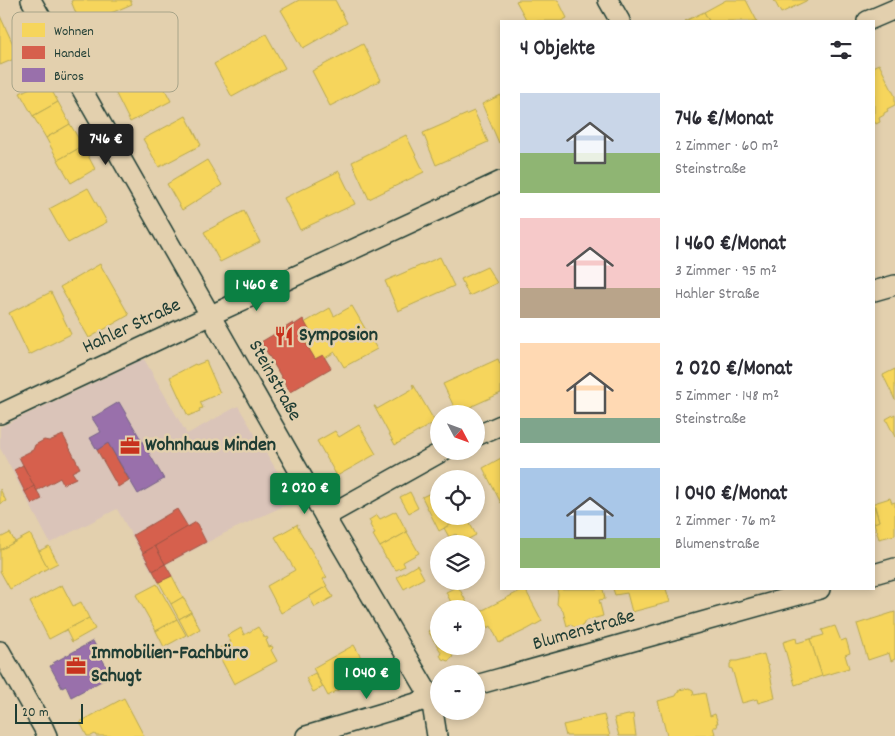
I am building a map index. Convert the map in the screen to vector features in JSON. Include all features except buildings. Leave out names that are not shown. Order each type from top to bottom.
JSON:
[{"type":"street","name":"Steinstraße","points":[[31,0],[38,12]]},
{"type":"street","points":[[608,0],[619,20]]},
{"type":"street","points":[[869,20],[895,9]]},
{"type":"street","name":"Steinstraße","points":[[84,92],[325,517],[430,689]]},
{"type":"street","name":"Hahler Straße","points":[[0,414],[500,181]]},
{"type":"street","points":[[875,291],[895,285]]},
{"type":"street","points":[[485,432],[500,425]]},
{"type":"street","points":[[325,517],[430,458]]},
{"type":"street","points":[[875,574],[895,568]]},
{"type":"street","name":"Blumenstraße","points":[[485,682],[816,590]]},
{"type":"street","points":[[0,652],[47,736]]},
{"type":"street","points":[[306,736],[430,699]]},
{"type":"street","name":"Steinstraße","points":[[436,720],[437,736]]},
{"type":"shaded area","points":[[144,359],[187,434],[238,406],[295,501],[225,533],[152,572],[117,509],[50,543],[0,448],[0,427]]},
{"type":"place","name":"Symposion","points":[[284,336]]},
{"type":"place","name":"Wohnhaus Minden","points":[[130,446]]},
{"type":"place","name":"Immobilien-Fachbüro Schugt","points":[[76,666]]}]
